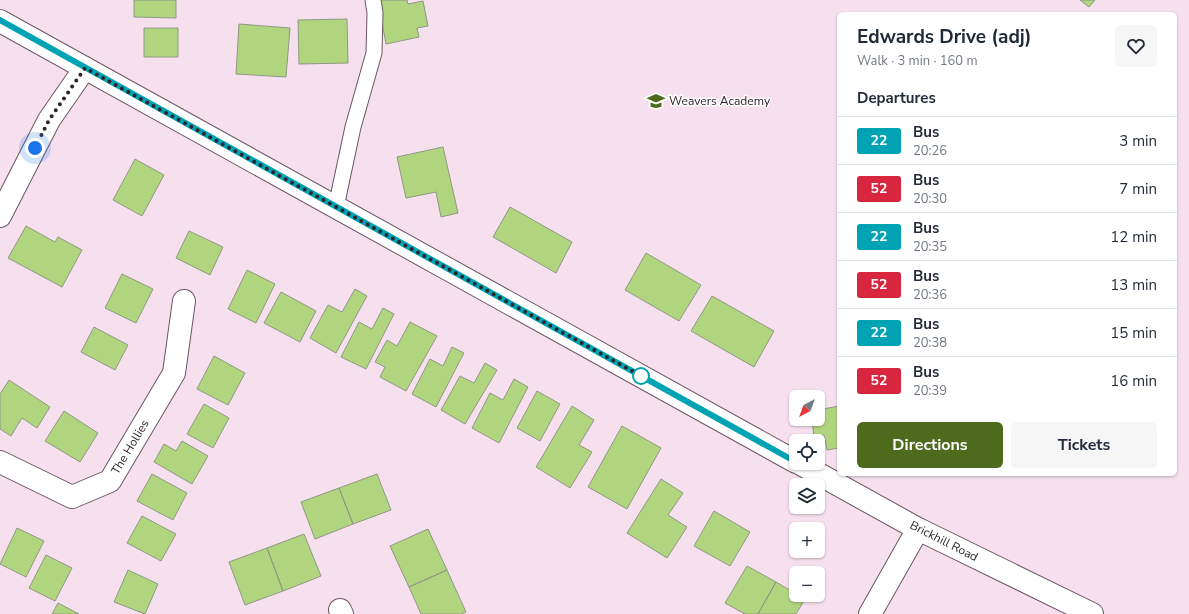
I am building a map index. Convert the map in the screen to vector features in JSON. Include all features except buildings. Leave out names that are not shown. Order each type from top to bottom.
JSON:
[{"type":"street","points":[[0,20],[789,458]]},
{"type":"street","points":[[0,216],[49,120],[85,68]]},
{"type":"street","name":"The Hollies","points":[[0,462],[72,496],[110,481],[174,373],[184,301]]},
{"type":"street","name":"Brickhill Road","points":[[812,470],[918,529],[1092,614]]},
{"type":"street","points":[[870,614],[918,529]]},
{"type":"lane","points":[[336,207],[353,127],[374,53],[375,13],[373,0]]},
{"type":"bus line","name":"22","points":[[0,20],[789,458]]},
{"type":"place","name":"Weavers Academy","points":[[656,101]]},
{"type":"route","points":[[35,148],[49,120],[85,68],[643,377],[641,376]]}]
